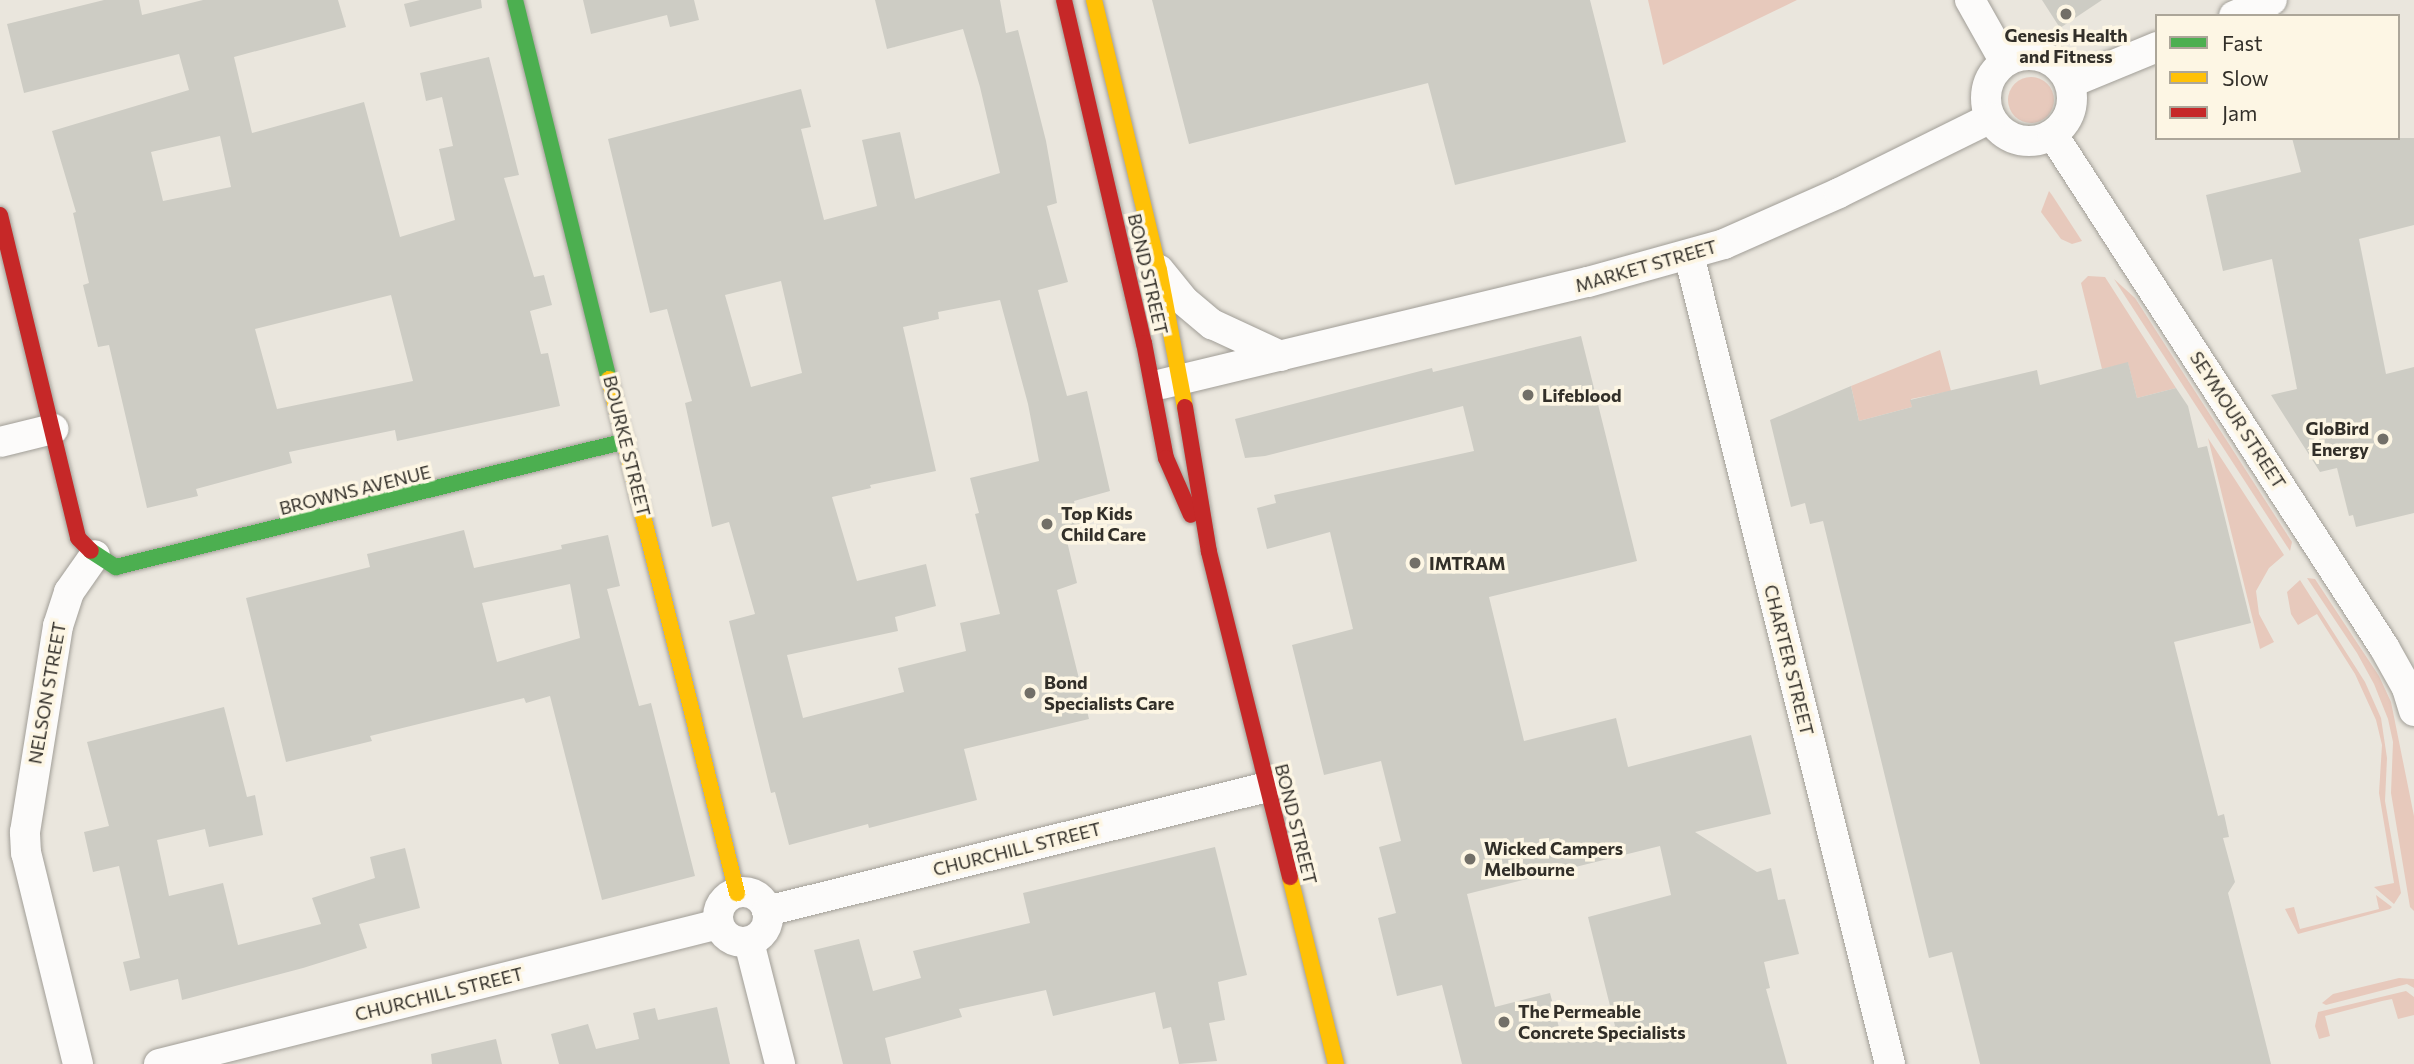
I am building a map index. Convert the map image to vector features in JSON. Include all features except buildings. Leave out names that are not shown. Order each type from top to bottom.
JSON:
[{"type":"street","name":"BOURKE STREET","points":[[515,0],[737,893]]},
{"type":"street","name":"BOND STREET","points":[[1064,0],[1144,343],[1150,387],[1166,458],[1209,552]]},
{"type":"street","name":"BOND STREET","points":[[1094,0],[1159,270],[1197,465],[1209,552],[1336,1064]]},
{"type":"street","points":[[1970,0],[2005,62]]},
{"type":"street","points":[[2239,14],[2273,0]]},
{"type":"street","points":[[2070,83],[2155,48]]},
{"type":"street","points":[[2017,57],[2043,58],[2063,72],[2070,83],[2072,106],[2062,127],[2053,135],[2024,141],[2010,137],[1991,118],[1987,92],[1990,81],[2005,62],[2017,57]]},
{"type":"street","name":"MARKET STREET","points":[[1150,387],[1588,282],[1689,255],[1790,215],[1991,118]]},
{"type":"street","name":"SEYMOUR STREET","points":[[2053,135],[2384,647],[2407,688],[2414,711]]},
{"type":"street","points":[[0,215],[78,538],[95,555]]},
{"type":"street","name":"CHARTER STREET","points":[[1689,255],[1890,1064]]},
{"type":"street","points":[[1159,270],[1183,300],[1212,324],[1280,356]]},
{"type":"street","points":[[0,442],[53,429]]},
{"type":"street","name":"BROWNS AVENUE","points":[[95,555],[116,567],[161,558],[625,441]]},
{"type":"street","name":"NELSON STREET","points":[[78,1064],[26,853],[24,832],[58,625],[69,592],[95,555]]},
{"type":"street","name":"CHURCHILL STREET","points":[[767,911],[1267,787]]},
{"type":"street","points":[[737,893],[756,896],[767,911],[765,930],[749,942],[731,939],[719,924],[722,905],[737,893]]},
{"type":"street","name":"CHURCHILL STREET","points":[[159,1064],[719,924]]},
{"type":"street","points":[[749,942],[780,1064]]},
{"type":"shaded area","points":[[1648,0],[1797,0],[1663,65]]},
{"type":"shaded area","points":[[2031,77],[2040,78],[2047,84],[2053,91],[2053,109],[2047,116],[2040,122],[2031,123],[2022,122],[2015,116],[2009,109],[2008,100],[2009,91],[2015,84],[2022,78]]},
{"type":"shaded area","points":[[2049,191],[2082,241],[2072,244],[2061,239],[2041,212]]},
{"type":"shaded area","points":[[2088,276],[2105,277],[2176,388],[2137,398],[2128,363],[2102,369],[2081,283]]},
{"type":"shaded area","points":[[2114,279],[2135,298],[2292,542],[2290,551]]},
{"type":"shaded area","points":[[1940,350],[1951,391],[1911,399],[1912,407],[1859,421],[1851,386]]},
{"type":"shaded area","points":[[2208,438],[2284,555],[2269,568],[2256,591],[2259,614],[2274,642],[2260,649]]},
{"type":"shaded area","points":[[2307,578],[2315,579],[2379,676],[2391,702],[2414,816],[2414,911],[2410,907],[2391,793],[2393,742],[2388,719],[2374,684],[2357,653]]},
{"type":"shaded area","points":[[2300,580],[2365,682],[2381,718],[2387,758],[2385,801],[2401,893],[2394,904],[2374,887],[2394,883],[2379,793],[2382,745],[2376,720],[2355,674],[2317,614],[2298,625],[2291,614],[2287,592]]},
{"type":"shaded area","points":[[2376,895],[2392,907],[2298,934],[2285,909],[2294,907],[2300,929],[2379,909]]},
{"type":"shaded area","points":[[2399,978],[2414,979],[2414,988],[2407,984],[2326,1005],[2322,1003],[2333,994]]},
{"type":"shaded area","points":[[2406,991],[2414,997],[2414,1015],[2398,1019],[2392,999],[2382,1001],[2325,1016],[2330,1036],[2319,1039],[2315,1026],[2318,1012]]},
{"type":"traffic: fast","points":[[515,0],[609,379]]},
{"type":"traffic: fast","points":[[91,551],[116,567],[626,441]]},
{"type":"traffic: slow","points":[[1094,0],[1159,270],[1185,407]]},
{"type":"traffic: slow","points":[[609,379],[737,893]]},
{"type":"traffic: slow","points":[[1290,877],[1336,1064]]},
{"type":"traffic: jam","points":[[1064,0],[1144,343],[1166,458],[1191,515]]},
{"type":"traffic: jam","points":[[0,215],[78,538],[91,551]]},
{"type":"traffic: jam","points":[[1185,407],[1209,552],[1290,877]]},
{"type":"place","name":"Genesis Health and Fitness","points":[[2066,14]]},
{"type":"place","name":"Lifeblood","points":[[1528,395]]},
{"type":"place","name":"GloBird Energy","points":[[2383,439]]},
{"type":"place","name":"Top Kids Child Care","points":[[1047,524]]},
{"type":"place","name":"IMTRAM","points":[[1415,563]]},
{"type":"place","name":"Bond Specialists Care","points":[[1030,693]]},
{"type":"place","name":"Wicked Campers Melbourne","points":[[1470,859]]},
{"type":"place","name":"The Permeable Concrete Specialists","points":[[1504,1022]]}]
